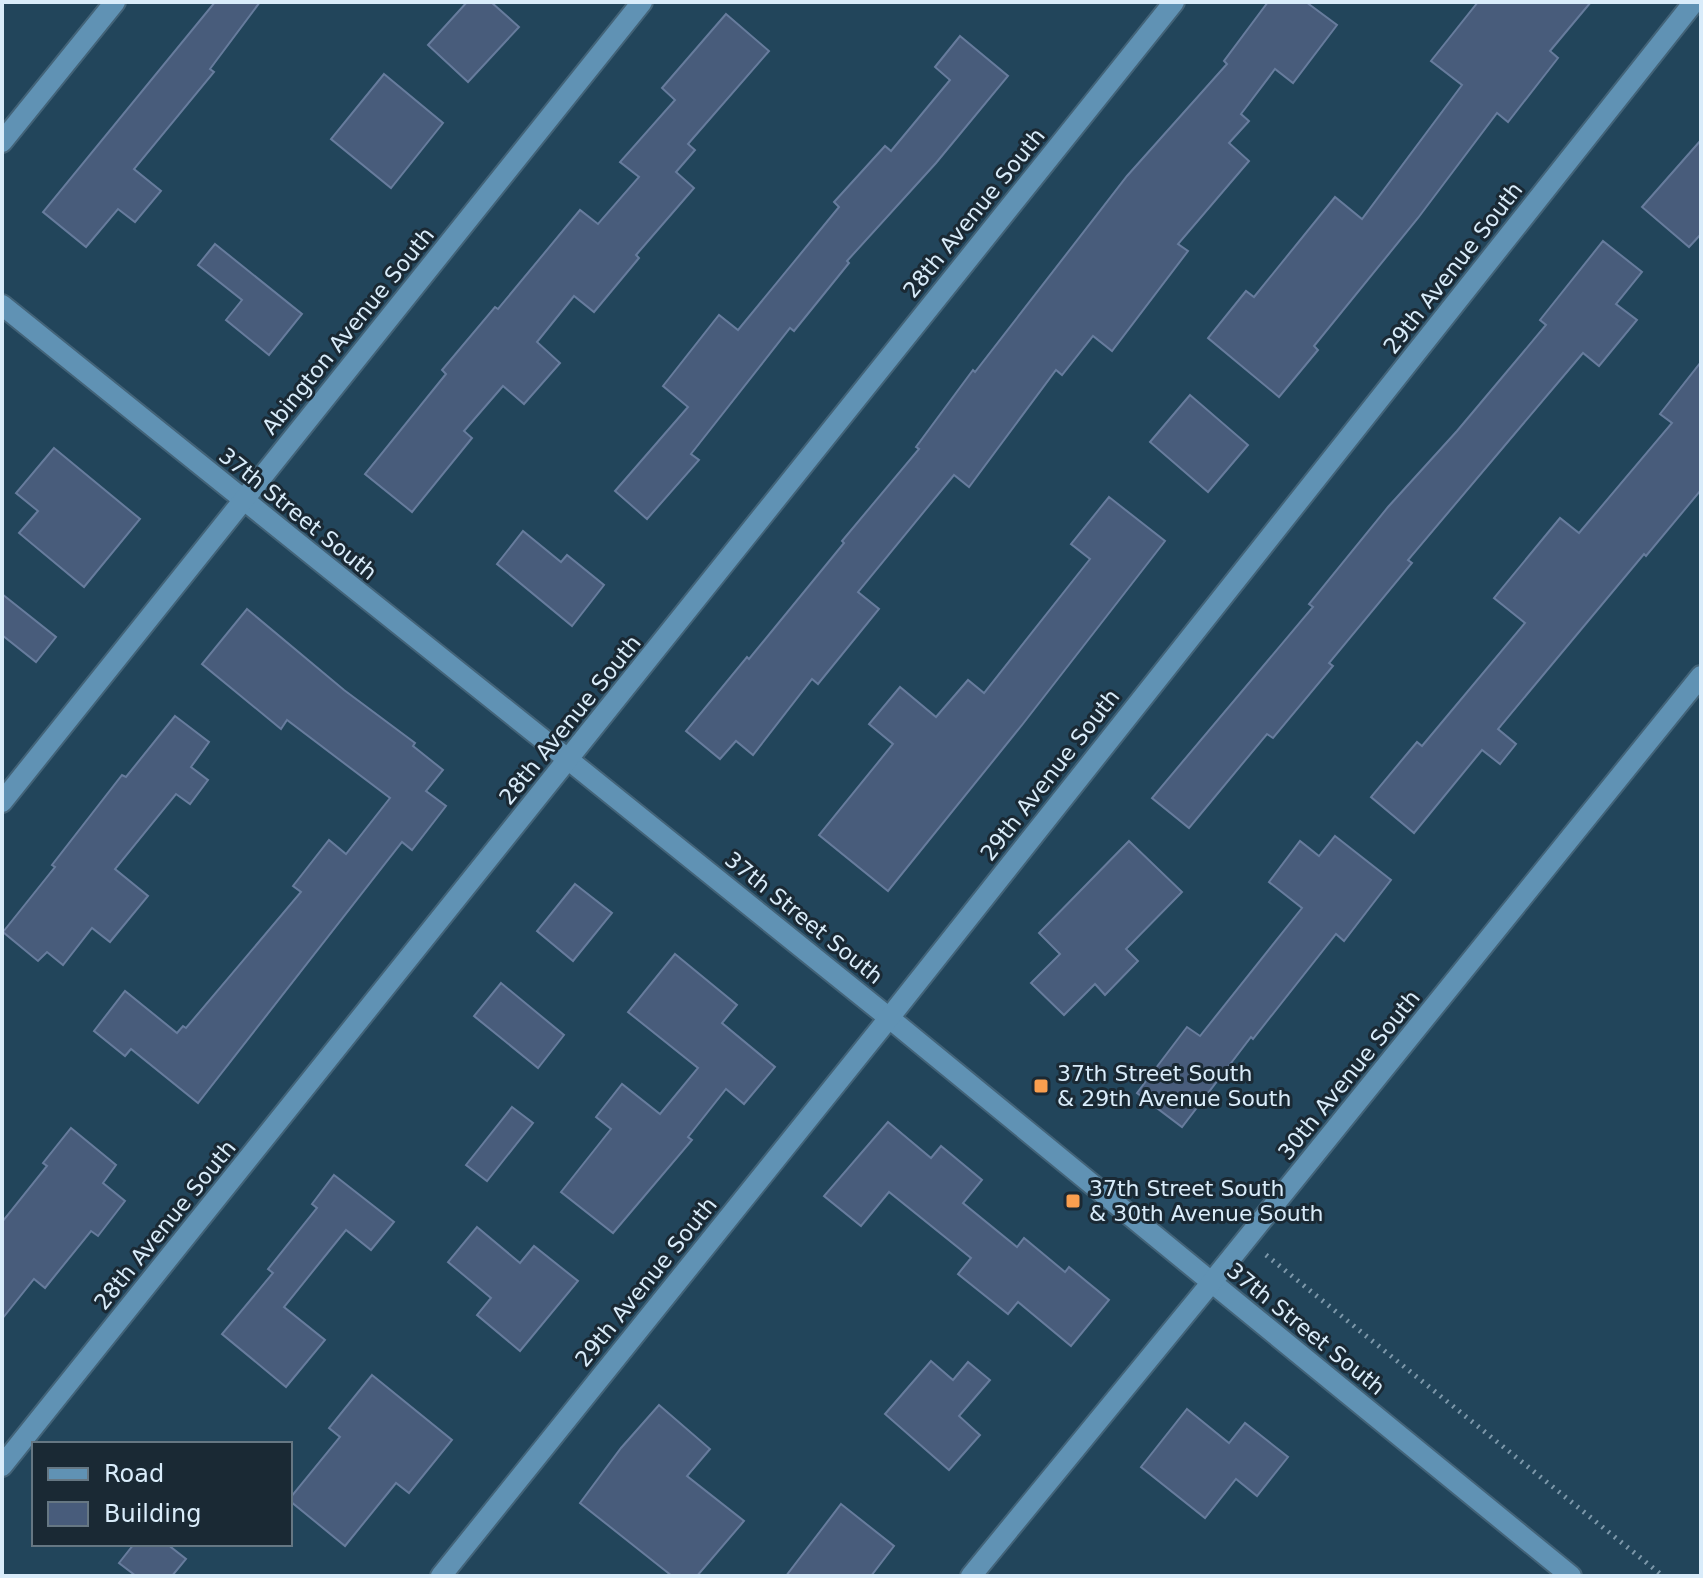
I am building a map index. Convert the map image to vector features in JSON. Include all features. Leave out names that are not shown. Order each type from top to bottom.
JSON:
[{"type":"street","points":[[2,142],[115,2]]},
{"type":"street","name":"Abington Avenue South","points":[[2,802],[642,2]]},
{"type":"street","name":"28th Avenue South","points":[[2,1466],[1174,2]]},
{"type":"street","name":"29th Avenue South","points":[[441,1576],[889,1018],[1694,2]]},
{"type":"street","name":"37th Street South","points":[[2,305],[243,502],[569,759],[889,1018],[1565,1574]]},
{"type":"street","name":"30th Avenue South","points":[[971,1576],[1247,1240],[1701,676]]},
{"type":"path","points":[[1247,1240],[1663,1576]]},
{"type":"building","points":[[215,2],[260,2],[210,69],[214,72],[134,169],[161,191],[135,222],[118,209],[86,247],[43,212]]},
{"type":"building","points":[[467,2],[491,2],[519,27],[468,82],[428,45]]},
{"type":"building","points":[[1268,2],[1306,2],[1337,25],[1293,83],[1275,69],[1241,114],[1249,121],[1229,143],[1249,161],[1178,244],[1188,251],[1112,351],[1093,336],[1062,375],[1056,370],[969,487],[954,475],[858,592],[879,609],[818,684],[812,679],[753,755],[736,741],[720,759],[686,731],[747,657],[749,659],[919,449],[916,447],[973,370],[975,372],[1127,176],[1227,64],[1224,61]]},
{"type":"building","points":[[1478,2],[1591,2],[1550,51],[1558,58],[1508,122],[1497,113],[1418,218],[1314,346],[1318,350],[1279,397],[1208,338],[1246,291],[1254,297],[1335,197],[1362,219],[1462,85],[1431,61]]},
{"type":"building","points":[[726,14],[769,51],[688,144],[695,150],[676,172],[694,188],[636,255],[639,258],[594,312],[574,296],[537,342],[560,363],[524,404],[503,386],[464,431],[472,438],[412,512],[365,474],[446,374],[442,370],[495,307],[498,309],[580,210],[598,224],[639,177],[620,162],[675,100],[662,88]]},
{"type":"building","points":[[960,36],[1008,76],[936,163],[847,261],[849,263],[794,331],[790,328],[691,454],[699,460],[647,519],[615,491],[688,407],[663,386],[719,315],[738,330],[839,207],[834,202],[885,146],[891,151],[950,80],[935,67]]},
{"type":"building","points":[[384,74],[443,123],[391,188],[331,139]]},
{"type":"building","points":[[1701,140],[1701,234],[1689,247],[1642,207]]},
{"type":"building","points":[[1603,241],[1642,272],[1616,304],[1637,320],[1599,366],[1583,353],[1408,560],[1412,563],[1329,663],[1333,666],[1273,738],[1267,734],[1189,828],[1152,798],[1313,607],[1309,604],[1388,507],[1546,325],[1540,320]]},
{"type":"building","points":[[215,244],[302,314],[269,355],[226,320],[242,300],[198,265]]},
{"type":"building","points":[[1701,362],[1701,490],[1498,729],[1516,744],[1500,764],[1482,750],[1414,833],[1371,797],[1417,742],[1422,746],[1525,623],[1494,598],[1560,518],[1579,533],[1672,423],[1660,414]]},
{"type":"building","points":[[1190,395],[1248,445],[1208,492],[1150,442]]},
{"type":"building","points":[[54,448],[140,519],[84,587],[19,533],[38,511],[16,493]]},
{"type":"building","points":[[1109,497],[1165,541],[888,891],[819,835],[893,744],[869,724],[900,687],[936,717],[968,680],[984,693],[1090,559],[1071,544]]},
{"type":"building","points":[[523,531],[561,562],[567,555],[604,585],[572,626],[497,564]]},
{"type":"building","points":[[2,594],[56,637],[36,662],[2,635]]},
{"type":"building","points":[[247,609],[344,690],[415,743],[413,746],[443,770],[426,791],[446,806],[412,850],[402,842],[198,1103],[131,1049],[125,1056],[94,1031],[125,991],[177,1033],[183,1026],[186,1028],[301,892],[293,886],[329,840],[346,854],[390,798],[287,720],[281,729],[202,664]]},
{"type":"building","points":[[175,716],[209,742],[191,767],[208,780],[190,804],[176,794],[115,869],[148,896],[110,942],[92,928],[63,965],[47,952],[38,961],[3,932],[122,775],[126,777]]},
{"type":"building","points":[[1335,836],[1391,880],[1344,941],[1336,934],[1182,1127],[1137,1093],[1187,1027],[1200,1036],[1302,908],[1269,882],[1300,841],[1319,856]]},
{"type":"building","points":[[1129,841],[1182,892],[1126,949],[1138,961],[1105,995],[1095,984],[1064,1015],[1031,983],[1060,954],[1039,933]]},
{"type":"building","points":[[575,884],[612,913],[573,961],[537,931]]},
{"type":"building","points":[[675,954],[737,1005],[722,1023],[775,1067],[744,1104],[726,1089],[688,1137],[692,1140],[613,1233],[561,1192],[611,1129],[596,1117],[622,1084],[660,1114],[698,1068],[628,1012]]},
{"type":"building","points":[[501,983],[564,1035],[538,1068],[474,1016]]},
{"type":"building","points":[[512,1107],[533,1123],[487,1181],[466,1165]]},
{"type":"building","points":[[888,1122],[931,1158],[941,1146],[982,1180],[963,1203],[1017,1247],[1024,1238],[1065,1272],[1069,1267],[1109,1300],[1071,1346],[1018,1302],[1008,1314],[958,1274],[971,1258],[889,1192],[861,1226],[824,1196]]},
{"type":"building","points":[[71,1128],[116,1165],[103,1183],[125,1201],[98,1236],[91,1231],[45,1288],[34,1279],[2,1319],[2,1222],[47,1166],[43,1163]]},
{"type":"building","points":[[334,1175],[394,1222],[371,1250],[346,1230],[284,1307],[325,1340],[286,1387],[222,1334],[273,1273],[268,1269],[317,1208],[312,1204]]},
{"type":"building","points":[[477,1227],[520,1263],[534,1246],[578,1281],[520,1351],[477,1315],[491,1298],[448,1262]]},
{"type":"building","points":[[931,1361],[953,1380],[968,1362],[990,1380],[959,1416],[980,1435],[949,1470],[885,1414]]},
{"type":"building","points":[[372,1375],[452,1440],[409,1493],[396,1483],[345,1546],[292,1503],[292,1496],[340,1437],[329,1428]]},
{"type":"building","points":[[659,1405],[710,1449],[687,1476],[744,1521],[697,1576],[672,1576],[580,1503],[621,1448]]},
{"type":"building","points":[[1187,1409],[1229,1443],[1245,1423],[1288,1457],[1257,1496],[1236,1479],[1205,1518],[1141,1467]]},
{"type":"building","points":[[841,1504],[894,1546],[871,1576],[786,1576]]},
{"type":"building","points":[[132,1546],[170,1546],[186,1559],[172,1576],[136,1576],[119,1563]]},
{"type":"place","name":"37th Street South & 29th Avenue South","points":[[1041,1086]]},
{"type":"place","name":"37th Street South & 30th Avenue South","points":[[1073,1201]]}]
